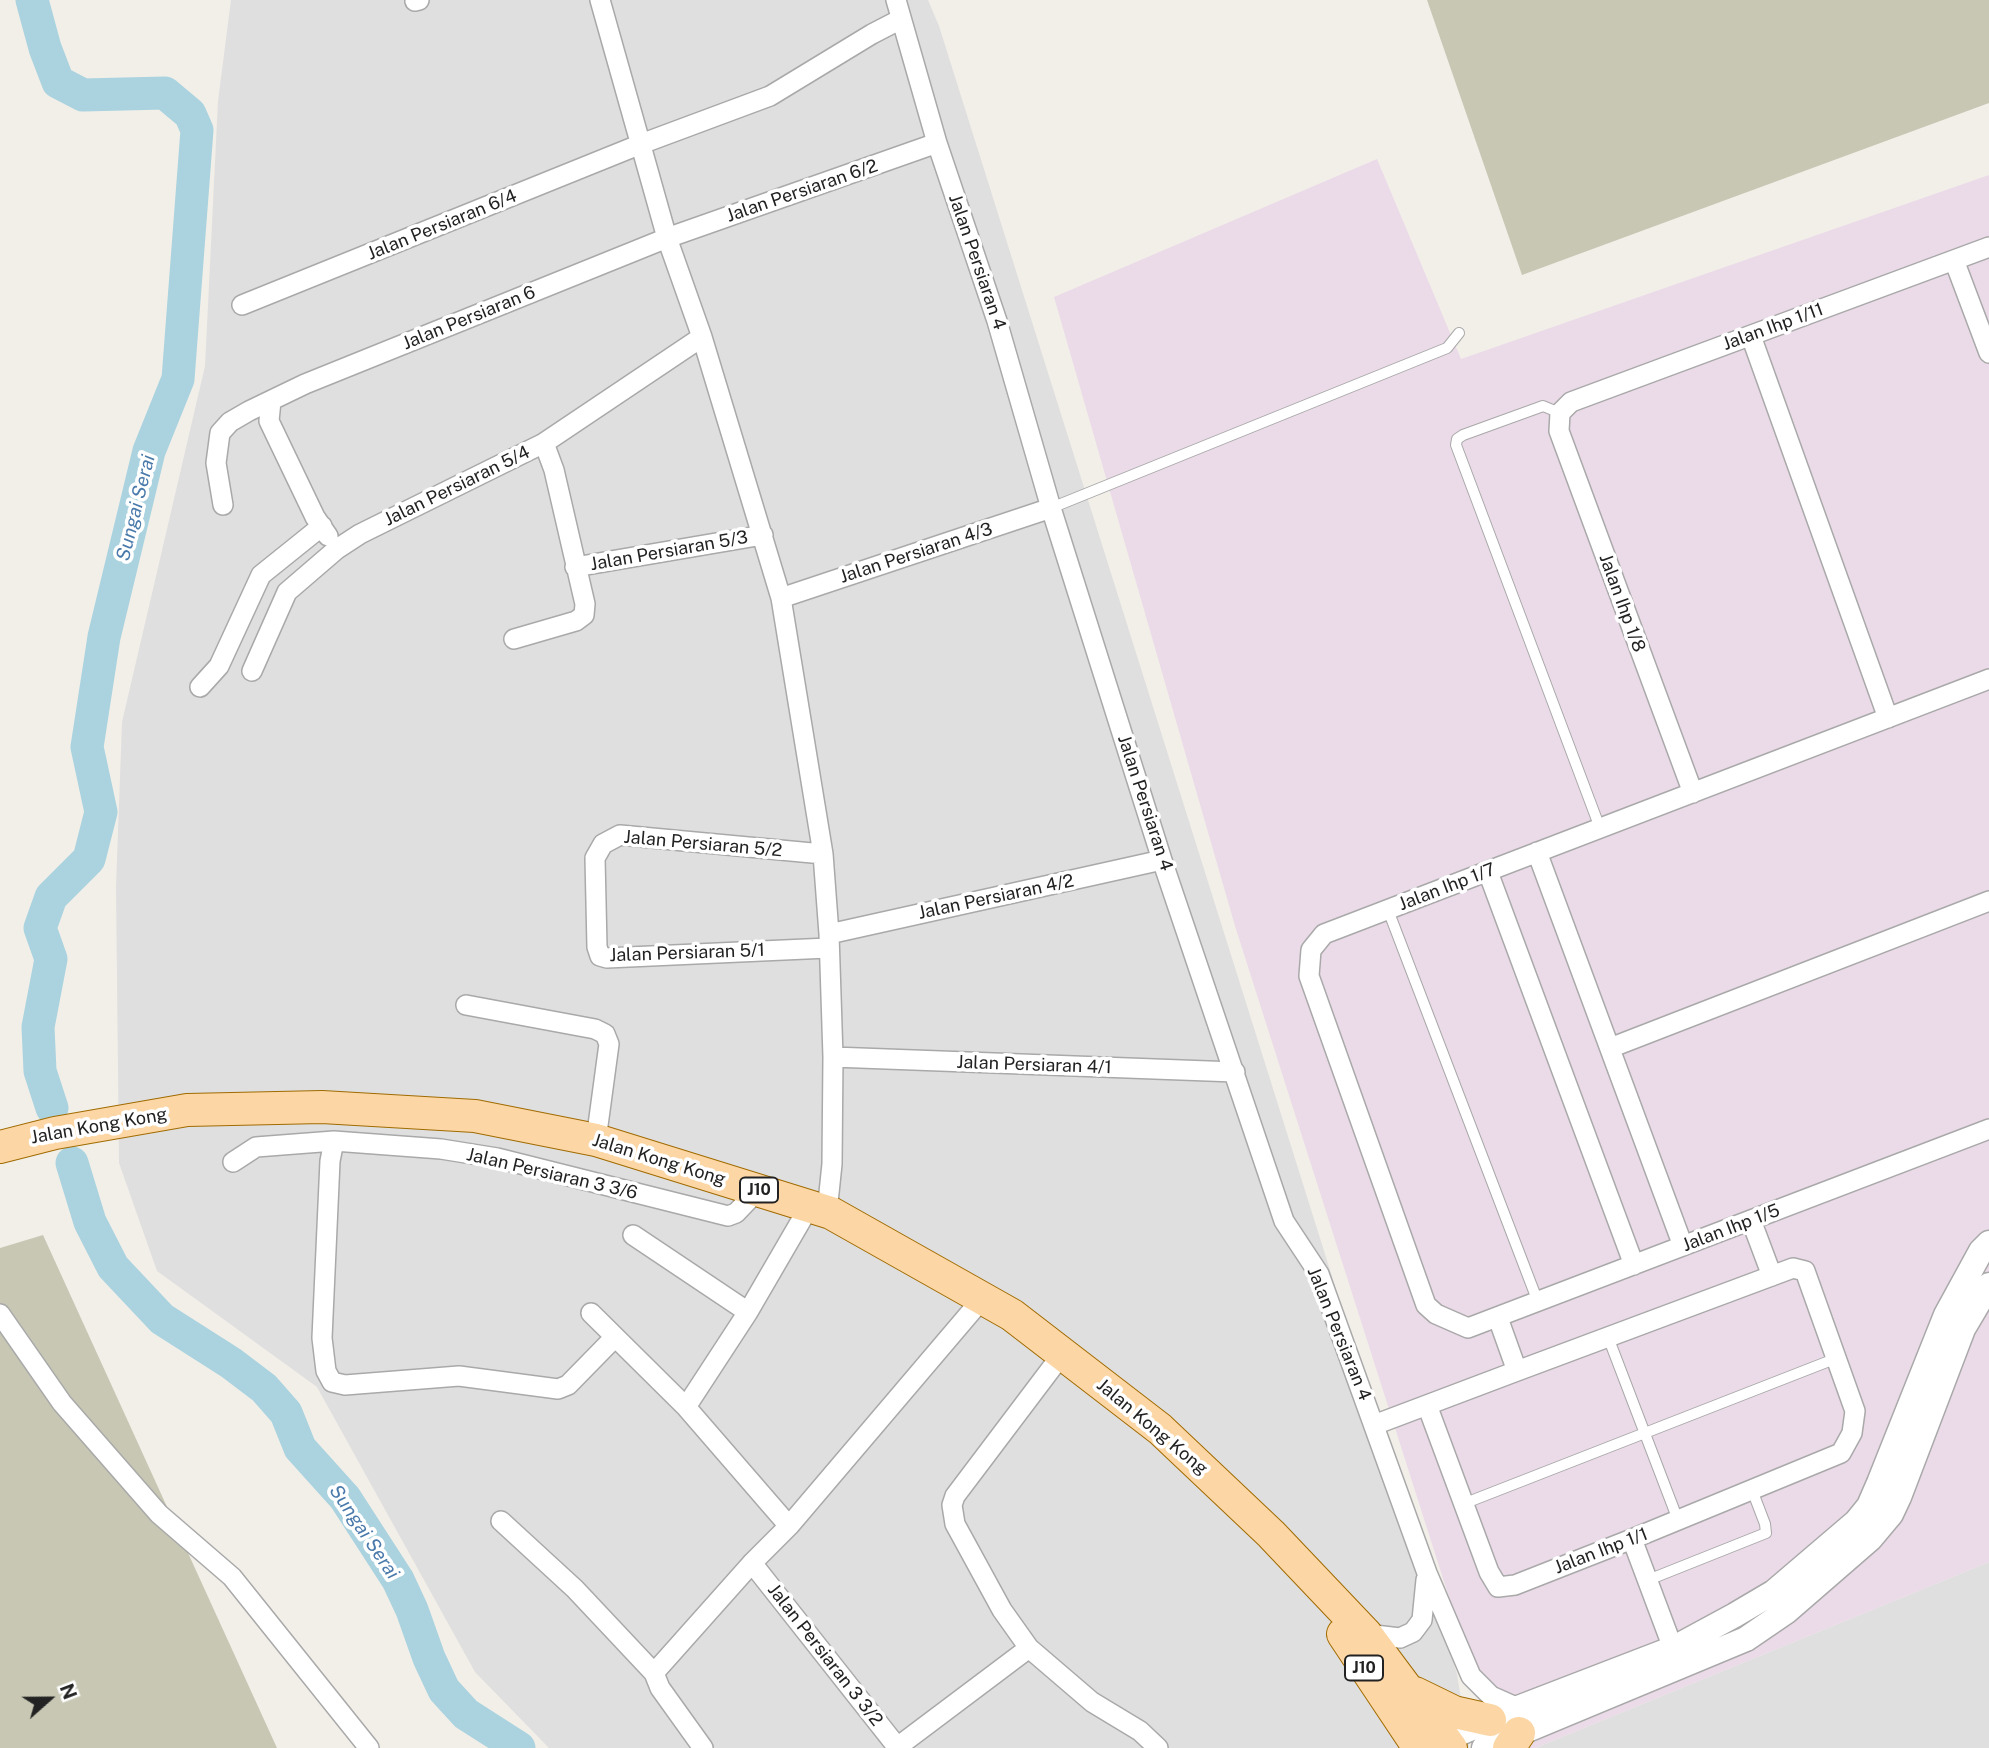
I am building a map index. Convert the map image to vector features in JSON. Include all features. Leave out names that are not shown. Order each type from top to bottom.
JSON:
[{"type":"main road","name":"Jalan Kong Kong","points":[[8,1144],[187,1110],[322,1107],[475,1116],[596,1139],[818,1209],[1012,1315],[1160,1429],[1271,1534],[1366,1634],[1408,1689],[1435,1746]]},
{"type":"main road","name":"Jalan Kong Kong","points":[[1317,1583],[1350,1647],[1435,1746]]},
{"type":"main road","points":[[1408,1689],[1454,1712],[1504,1731]]},
{"type":"street","points":[[600,0],[667,238],[702,337],[781,598],[823,855],[829,941],[834,1057],[832,1164],[818,1209],[686,1407]]},
{"type":"street","name":"Jalan Persiaran 6/4","points":[[242,305],[642,144],[769,96],[872,34],[899,10]]},
{"type":"street","name":"Jalan Persiaran 4","points":[[899,10],[937,143],[997,321],[1051,508],[1162,860],[1284,1221],[1319,1274],[1427,1573],[1471,1676],[1491,1696],[1504,1731]]},
{"type":"street","name":"Jalan Persiaran 6/2","points":[[667,238],[937,143]]},
{"type":"street","name":"Jalan Persiaran 6","points":[[223,505],[216,463],[220,433],[230,422],[305,384],[667,238]]},
{"type":"street","name":"Jalan Ihp 1/11","points":[[1560,413],[1571,402],[1989,247]]},
{"type":"street","points":[[1954,260],[1988,345]]},
{"type":"street","points":[[1751,335],[1888,718]]},
{"type":"street","name":"Jalan Persiaran 5/4","points":[[252,671],[287,592],[337,549],[360,534],[544,443],[702,337]]},
{"type":"street","points":[[271,401],[270,421],[315,517],[337,549]]},
{"type":"street","name":"Jalan Ihp 1/8","points":[[1560,413],[1559,431],[1693,793]]},
{"type":"street","points":[[514,639],[576,621],[584,615],[585,604],[554,470],[544,443]]},
{"type":"street","name":"Jalan Persiaran 4/3","points":[[781,598],[1051,508]]},
{"type":"street","points":[[200,687],[219,666],[261,575],[322,526]]},
{"type":"street","name":"Jalan Persiaran 5/3","points":[[575,568],[763,535]]},
{"type":"street","name":"Jalan Ihp 1/7","points":[[1474,1327],[1468,1328],[1436,1314],[1426,1305],[1309,976],[1311,950],[1324,934],[1989,679]]},
{"type":"street","name":"Jalan Persiaran 5/2","points":[[596,902],[595,858],[603,844],[620,835],[823,855]]},
{"type":"street","points":[[1537,852],[1683,1247]]},
{"type":"street","name":"Jalan Persiaran 4/2","points":[[829,941],[1162,860]]},
{"type":"street","points":[[1488,872],[1634,1265]]},
{"type":"street","points":[[1609,1048],[1989,901]]},
{"type":"street","name":"Jalan Persiaran 5/1","points":[[596,902],[597,947],[600,956],[607,958],[829,941]]},
{"type":"street","points":[[466,1005],[595,1029],[605,1034],[610,1044],[596,1139]]},
{"type":"street","name":"Jalan Persiaran 4/1","points":[[834,1057],[1235,1072]]},
{"type":"street","name":"Jalan Ihp 1/5","points":[[1474,1327],[1989,1129]]},
{"type":"street","points":[[233,1162],[256,1147],[334,1141],[330,1161],[322,1338],[326,1371],[332,1382],[345,1385],[459,1376],[558,1389],[568,1385],[615,1337]]},
{"type":"street","name":"Jalan Persiaran 3 3/6","points":[[334,1141],[442,1149],[497,1158],[728,1216],[736,1213],[758,1190]]},
{"type":"street","points":[[1751,1220],[1772,1276]]},
{"type":"street","points":[[633,1235],[748,1312]]},
{"type":"street","points":[[1435,1746],[1504,1731],[1677,1658],[1802,1571],[1856,1522],[1869,1506],[1946,1315],[1981,1251],[1989,1243]]},
{"type":"street","points":[[1374,1425],[1793,1268],[1805,1271],[1837,1358]]},
{"type":"street","points":[[1677,1658],[1717,1653],[1765,1628],[1870,1539],[1891,1514],[1963,1329],[1989,1285]]},
{"type":"street","points":[[654,1673],[752,1563],[789,1526],[982,1299]]},
{"type":"street","points":[[591,1313],[686,1407],[789,1526]]},
{"type":"street","points":[[0,1314],[62,1403],[159,1514],[232,1577],[369,1748]]},
{"type":"street","points":[[1498,1318],[1517,1371]]},
{"type":"street","points":[[1063,1353],[955,1496],[952,1506],[955,1524],[1002,1610],[1029,1648],[1091,1702],[1140,1731],[1158,1748]]},
{"type":"street","name":"Jalan Ihp 1/1","points":[[1427,1405],[1489,1572],[1498,1587],[1514,1585],[1632,1539],[1841,1453],[1852,1433],[1856,1411],[1837,1358]]},
{"type":"street","points":[[501,1521],[575,1589],[654,1673],[660,1689],[703,1748]]},
{"type":"street","points":[[1632,1539],[1677,1658]]},
{"type":"street","name":"Jalan Persiaran 3 3/2","points":[[752,1563],[897,1748]]},
{"type":"street","points":[[1366,1634],[1400,1638],[1413,1632],[1422,1620],[1427,1573]]},
{"type":"street","points":[[897,1748],[1029,1648]]},
{"type":"lane","points":[[1051,508],[1447,348],[1459,333]]},
{"type":"lane","points":[[1560,413],[1543,406],[1463,435],[1457,439],[1456,445],[1600,828]]},
{"type":"lane","points":[[1388,910],[1538,1302]]},
{"type":"lane","points":[[1608,1337],[1678,1520]]},
{"type":"lane","points":[[1464,1504],[1837,1358]]},
{"type":"lane","points":[[1648,1580],[1766,1533],[1752,1490]]},
{"type":"shaded area","points":[[231,0],[928,0],[939,26],[1457,1674],[1469,1748],[549,1748],[475,1672],[317,1387],[157,1271],[119,1163],[116,887],[122,722],[205,366],[218,101]]},
{"type":"shaded area","points":[[1427,0],[1989,0],[1989,103],[1522,275]]},
{"type":"shaded area","points":[[1377,159],[1461,359],[1989,175],[1989,1562],[1535,1748],[1497,1748],[1235,926],[1054,297]]},
{"type":"shaded area","points":[[43,1235],[277,1748],[0,1748],[0,1248]]},
{"type":"shaded area","points":[[1989,1562],[1989,1748],[1535,1748]]},
{"type":"waterway","name":"Sungai Serai","points":[[32,0],[45,48],[58,82],[83,95],[165,93],[190,114],[197,130],[178,379],[149,451],[104,637],[87,747],[101,812],[89,859],[51,897],[40,928],[51,959],[38,1027],[40,1071],[52,1108]]},
{"type":"waterway","name":"Sungai Serai","points":[[72,1163],[90,1222],[113,1267],[162,1319],[231,1363],[264,1388],[286,1413],[300,1448],[345,1498],[398,1580],[444,1690],[466,1714],[519,1748]]}]
